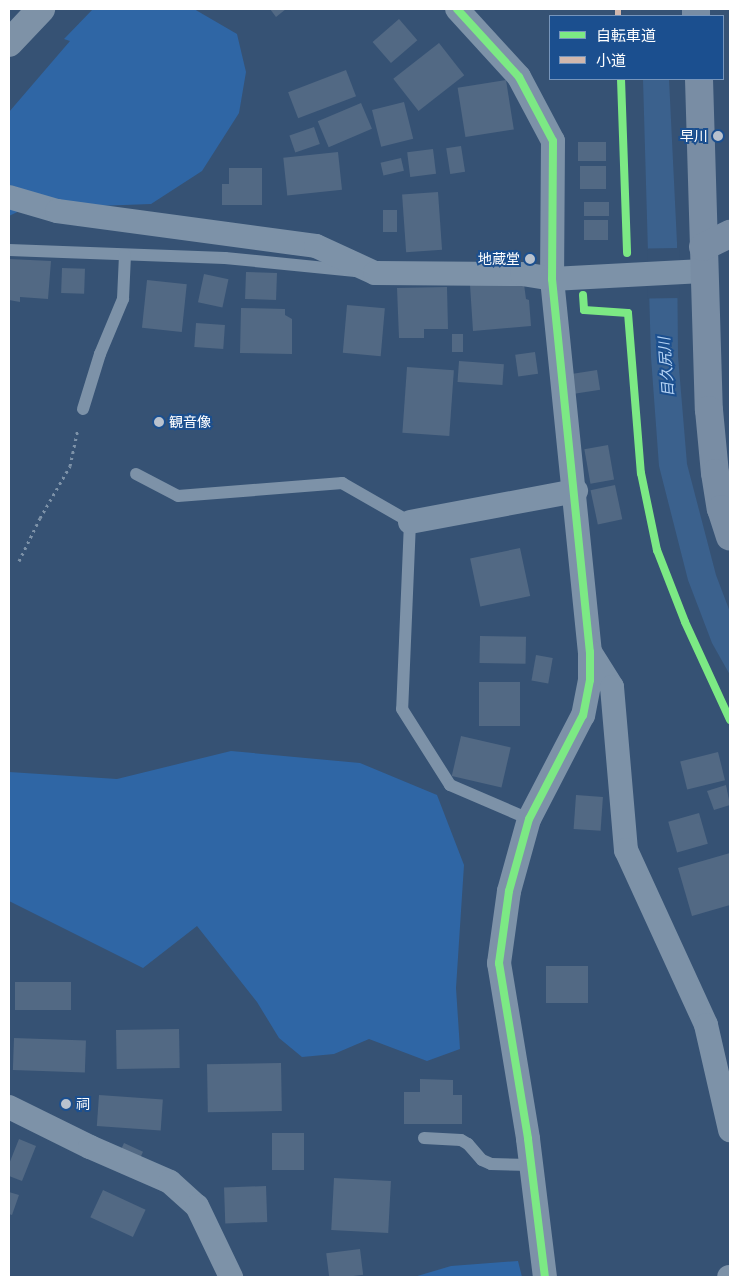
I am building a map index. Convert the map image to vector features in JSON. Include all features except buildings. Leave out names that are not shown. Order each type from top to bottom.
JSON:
[{"type":"highway","points":[[9,43],[41,9]]},
{"type":"street","points":[[457,9],[519,77],[553,141],[552,279],[576,491],[590,652],[590,680],[583,715],[529,819],[509,891],[499,963],[531,1165],[545,1277]]},
{"type":"street","points":[[699,80],[699,263],[715,473],[721,509],[730,537]]},
{"type":"street","points":[[9,197],[57,210],[316,246],[374,273],[522,274],[552,279],[595,277],[699,263],[730,234]]},
{"type":"street","points":[[410,522],[576,491]]},
{"type":"street","points":[[590,652],[612,687],[626,850],[706,1025],[730,1130]]},
{"type":"street","points":[[9,1107],[90,1147],[170,1182],[197,1206],[231,1277]]},
{"type":"lane","points":[[9,250],[125,256],[225,258],[374,273]]},
{"type":"lane","points":[[83,409],[100,354],[123,299],[125,256]]},
{"type":"lane","points":[[136,474],[178,496],[342,483],[410,522],[402,709],[450,785],[529,819]]},
{"type":"lane","points":[[424,1138],[461,1140],[468,1144],[482,1160],[491,1164],[531,1165]]},
{"type":"path","points":[[19,561],[40,518],[70,466],[83,409]]},
{"type":"shaded area","points":[[93,9],[194,9],[237,34],[246,72],[239,113],[202,171],[151,204],[96,206],[40,201],[9,216],[9,112],[70,41],[64,39]]},
{"type":"shaded area","points":[[231,751],[360,763],[437,795],[464,865],[456,988],[460,1049],[427,1061],[369,1039],[334,1054],[302,1057],[279,1038],[257,1002],[197,926],[143,968],[9,901],[9,772],[117,779]]},
{"type":"shaded area","points":[[518,1261],[522,1277],[414,1277],[451,1266]]},
{"type":"water","name":"目久尻川","points":[[643,80],[669,80],[677,243],[678,356],[687,464],[716,575],[730,612],[730,675],[712,643],[688,580],[659,466],[651,357]]},
{"type":"pier","points":[[679,248],[680,298],[648,299],[647,249]]},
{"type":"marked path","points":[[618,9],[618,15]]},
{"type":"cycle path","points":[[457,9],[519,77],[553,141],[552,279],[590,652],[590,680],[583,715],[529,819],[509,891],[499,963],[528,1139],[545,1277]]},
{"type":"cycle path","points":[[621,80],[627,253]]},
{"type":"cycle path","points":[[583,295],[584,310],[628,313],[641,473],[657,550],[685,622],[730,720]]},
{"type":"place","name":"早川","points":[[718,136]]},
{"type":"place","name":"地蔵堂","points":[[530,259]]},
{"type":"place","name":"観音像","points":[[159,422]]},
{"type":"place","name":"祠","points":[[66,1104]]}]
